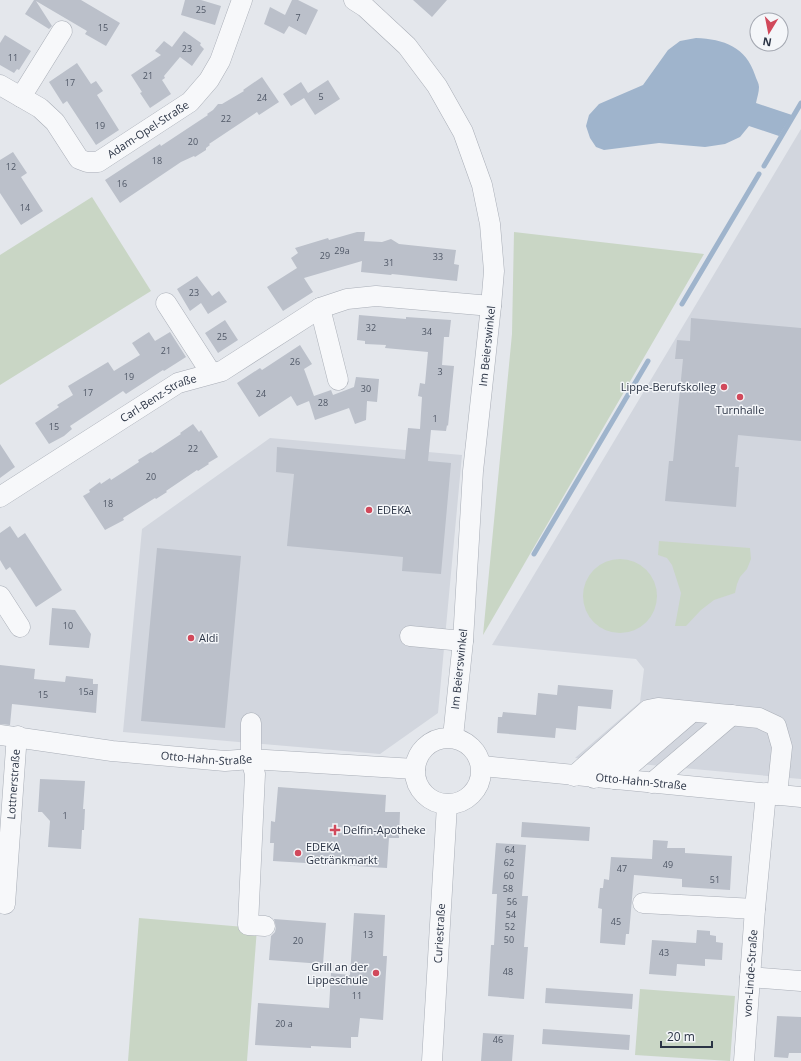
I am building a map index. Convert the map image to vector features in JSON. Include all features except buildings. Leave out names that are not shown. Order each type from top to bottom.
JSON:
[{"type":"street","name":"Adam-Opel-Straße","points":[[0,85],[40,108],[55,122],[79,159],[87,162],[98,162],[190,102],[209,80],[220,61],[242,0]]},
{"type":"street","name":"Im Beierswinkel","points":[[354,0],[365,7],[407,46],[437,86],[463,132],[482,185],[490,224],[494,271],[473,471],[463,641],[453,737]]},
{"type":"street","points":[[21,97],[62,31]]},
{"type":"street","name":"Carl-Benz-Straße","points":[[0,497],[178,383],[222,370],[320,308],[347,299],[376,296],[491,306]]},
{"type":"street","points":[[166,303],[212,373]]},
{"type":"street","points":[[320,308],[338,380]]},
{"type":"street","points":[[0,596],[20,626]]},
{"type":"street","points":[[410,636],[463,641]]},
{"type":"street","points":[[574,776],[648,710],[658,708],[722,714]]},
{"type":"street","points":[[594,778],[671,710]]},
{"type":"street","points":[[614,779],[692,712]]},
{"type":"street","points":[[643,782],[722,714]]},
{"type":"street","name":"von-Linde-Straße","points":[[722,714],[759,718],[776,726],[782,747],[771,794],[755,910],[744,1061]]},
{"type":"street","points":[[251,723],[252,759],[255,774],[248,925],[265,926]]},
{"type":"street","name":"Otto-Hahn-Straße","points":[[9,736],[112,751],[225,760],[252,759],[415,769]]},
{"type":"street","name":"Lottnerstraße","points":[[5,904],[16,748],[9,736]]},
{"type":"street","points":[[453,737],[467,743],[474,749],[482,766],[482,776],[479,786],[474,794],[466,800],[456,804],[446,805],[436,803],[427,797],[420,789],[416,780],[415,769],[417,759],[422,750],[430,743],[440,739],[453,737]]},
{"type":"street","name":"Otto-Hahn-Straße","points":[[482,766],[801,797]]},
{"type":"street","name":"Curiestraße","points":[[432,1061],[446,805]]},
{"type":"street","points":[[643,903],[755,910]]},
{"type":"street","points":[[750,978],[801,981]]},
{"type":"shaded area","name":"Lippe-Berufskolleg","points":[[801,129],[801,779],[575,758],[640,702],[644,669],[636,659],[492,645]]},
{"type":"shaded area","points":[[270,438],[462,455],[438,713],[380,754],[123,732],[142,529]]},
{"type":"green space","points":[[92,197],[151,291],[0,385],[0,255]]},
{"type":"green space","points":[[514,232],[704,254],[483,635],[512,334]]},
{"type":"green space","points":[[659,541],[750,548],[751,559],[747,569],[740,577],[735,593],[714,600],[701,610],[686,626],[675,626],[681,593],[672,565],[667,558],[658,555]]},
{"type":"green space","points":[[620,559],[641,565],[651,575],[657,596],[651,617],[641,627],[620,633],[599,627],[589,617],[583,596],[589,575],[599,565]]},
{"type":"green space","points":[[139,918],[257,928],[247,1061],[128,1061]]},
{"type":"green space","points":[[640,989],[735,996],[730,1061],[635,1055]]},
{"type":"water","points":[[696,38],[716,40],[733,46],[746,58],[751,65],[759,86],[756,103],[792,115],[779,136],[749,126],[740,137],[725,144],[705,147],[659,143],[604,150],[596,147],[590,138],[586,126],[589,115],[599,104],[643,85],[668,50],[680,41]]},
{"type":"waterway","points":[[764,166],[801,103]]},
{"type":"waterway","points":[[682,304],[759,174]]},
{"type":"waterway","points":[[534,554],[648,361]]},
{"type":"place","name":"Lippe-Berufskolleg","points":[[724,387]]},
{"type":"place","name":"Turnhalle","points":[[740,397]]},
{"type":"place","name":"EDEKA","points":[[369,510]]},
{"type":"place","name":"Aldi","points":[[191,638]]},
{"type":"place","name":"Delfin-Apotheke","points":[[335,830]]},
{"type":"place","name":"EDEKA Getränkmarkt","points":[[298,853]]},
{"type":"place","name":"Grill an der Lippeschule","points":[[376,973]]}]
